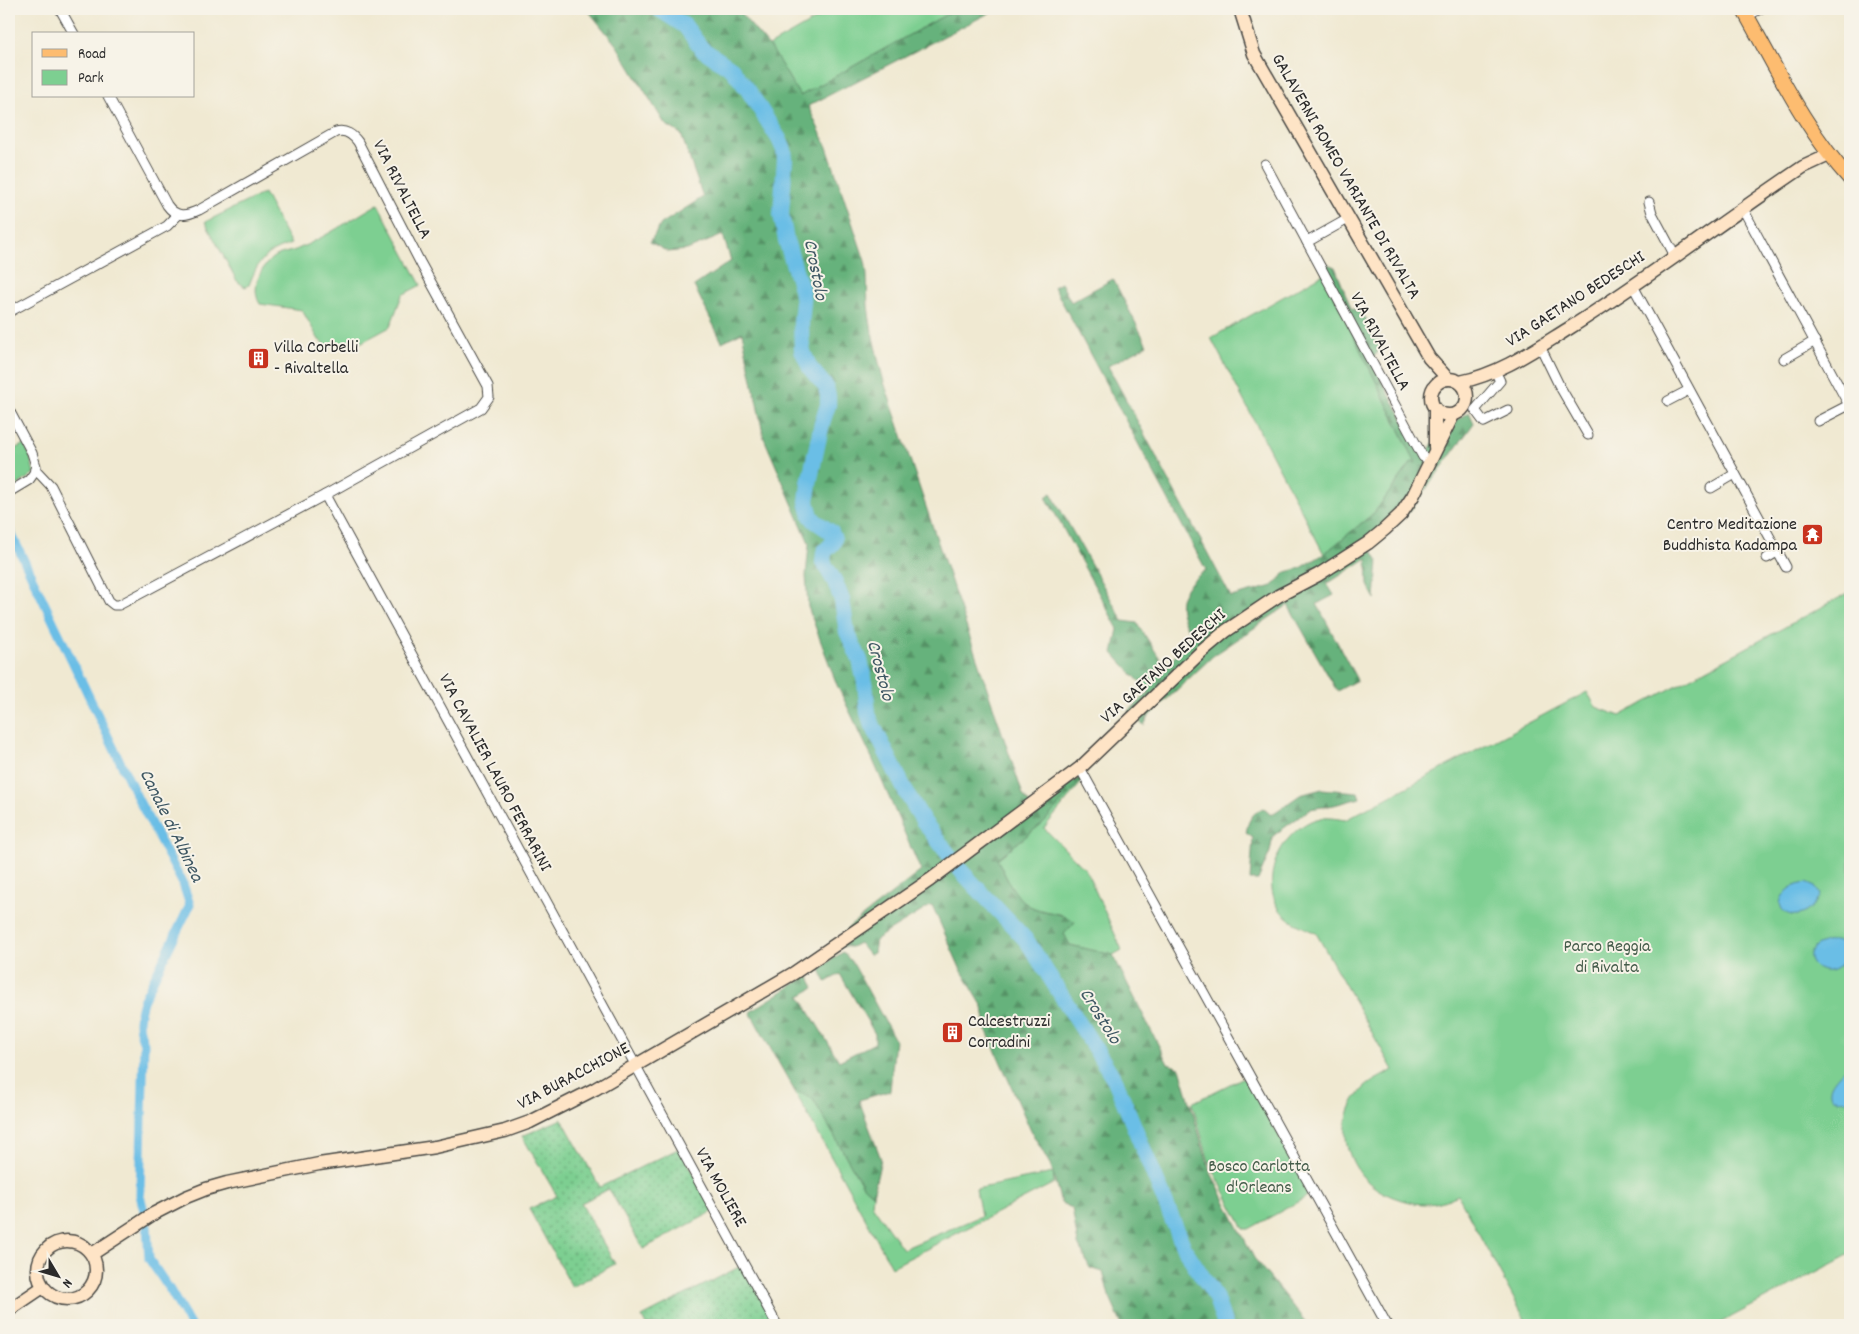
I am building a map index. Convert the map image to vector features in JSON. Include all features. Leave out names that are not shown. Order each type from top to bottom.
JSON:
[{"type":"main road","name":"GALAVERNI ROMEO VARIANTE DI RIVALTA","points":[[1240,9],[1254,54],[1348,219],[1430,358],[1454,380]]},
{"type":"main road","points":[[1745,12],[1811,129],[1829,155],[1850,179]]},
{"type":"main road","name":"VIA GAETANO BEDESCHI","points":[[1468,397],[1493,372],[1540,346],[1633,286],[1803,168],[1829,155]]},
{"type":"main road","name":"GALAVERNI ROMEO VARIANTE DI RIVALTA","points":[[1430,358],[1434,387]]},
{"type":"main road","name":"VIA GAETANO BEDESCHI","points":[[1454,380],[1493,372]]},
{"type":"main road","points":[[1442,380],[1454,380],[1464,386],[1468,397],[1464,408],[1453,415],[1442,414],[1435,409],[1431,398],[1434,387],[1442,380]]},
{"type":"main road","name":"VIA GAETANO BEDESCHI","points":[[1435,409],[1435,452]]},
{"type":"main road","name":"VIA GAETANO BEDESCHI","points":[[926,882],[1080,768],[1201,652],[1226,631],[1278,596],[1318,575],[1368,543],[1385,529],[1401,514],[1413,496],[1453,415]]},
{"type":"main road","name":"VIA BURACCHIONE","points":[[92,1254],[153,1214],[206,1189],[285,1170],[434,1147],[505,1130],[552,1112],[794,973],[926,882]]},
{"type":"main road","points":[[58,1242],[75,1242],[87,1248],[92,1254],[95,1261],[95,1278],[87,1292],[74,1298],[59,1298],[50,1294],[38,1278],[40,1259],[50,1246],[58,1242]]},
{"type":"main road","points":[[9,1310],[43,1287]]},
{"type":"street","points":[[60,9],[73,32]]},
{"type":"street","points":[[1745,12],[1760,9]]},
{"type":"street","points":[[109,98],[167,206],[178,215]]},
{"type":"street","name":"VIA RIVALTELLA","points":[[9,312],[167,226],[178,215],[187,215],[199,210],[336,132],[343,131],[348,133],[358,142],[490,392],[486,403],[481,408],[325,495]]},
{"type":"street","name":"VIA RIVALTELLA","points":[[1265,164],[1423,457]]},
{"type":"street","points":[[1649,202],[1652,213],[1675,256]]},
{"type":"street","points":[[1743,209],[1850,406],[1818,421]]},
{"type":"street","points":[[1307,242],[1348,219]]},
{"type":"street","points":[[1633,286],[1786,567]]},
{"type":"street","points":[[1784,359],[1815,341]]},
{"type":"street","points":[[1540,346],[1559,385],[1588,435]]},
{"type":"street","name":"VIA GAETANO BEDESCHI","points":[[1493,372],[1500,381],[1475,410],[1484,422],[1508,410]]},
{"type":"street","points":[[1668,401],[1689,390]]},
{"type":"street","points":[[9,410],[34,459],[35,469],[29,480],[9,492]]},
{"type":"street","points":[[35,469],[51,486],[109,600],[114,605],[119,606],[325,495]]},
{"type":"street","points":[[1712,488],[1735,474]]},
{"type":"street","name":"VIA CAVALIER LAURO FERRARINI","points":[[325,495],[634,1066]]},
{"type":"street","points":[[1767,558],[1777,552]]},
{"type":"street","points":[[1080,768],[1387,1325]]},
{"type":"street","name":"VIA MOLIERE","points":[[634,1066],[777,1325]]},
{"type":"green space","points":[[587,9],[737,9],[773,51],[800,96],[956,9],[997,9],[808,106],[827,147],[865,261],[870,322],[884,382],[1023,795],[1034,810],[1080,777],[1085,778],[1044,822],[997,859],[1016,894],[1027,905],[1065,916],[1075,922],[1064,934],[1070,945],[1113,955],[1168,1064],[1180,1068],[1210,1171],[1254,1258],[1308,1325],[1122,1325],[1109,1296],[1103,1272],[1090,1268],[1078,1244],[1072,1208],[1061,1203],[1051,1166],[1031,1131],[986,1029],[983,1007],[960,968],[932,905],[876,939],[874,953],[869,955],[859,943],[851,947],[835,946],[849,927],[921,871],[872,758],[837,685],[808,607],[806,576],[809,543],[764,438],[742,332],[722,342],[694,286],[731,261],[723,235],[687,250],[668,252],[650,242],[661,224],[703,197],[681,134],[665,124],[617,46]]},
{"type":"green space","points":[[834,9],[956,9],[800,96],[769,46]]},
{"type":"green space","points":[[264,193],[291,244],[264,258],[256,269],[249,285],[245,287],[237,281],[205,222]]},
{"type":"green space","points":[[378,204],[421,285],[402,295],[390,327],[351,348],[341,348],[325,344],[319,340],[302,310],[260,304],[257,298],[256,286],[263,269],[271,259],[296,250],[330,233]]},
{"type":"green space","points":[[1316,259],[1335,267],[1351,308],[1362,313],[1384,344],[1371,361],[1424,457],[1443,428],[1469,412],[1474,423],[1411,510],[1371,549],[1378,561],[1375,599],[1368,585],[1367,558],[1327,584],[1334,595],[1317,604],[1357,680],[1337,691],[1288,605],[1213,656],[1149,716],[1144,725],[1128,712],[1149,692],[1113,653],[1118,629],[1046,497],[1051,493],[1123,621],[1137,623],[1166,668],[1191,635],[1185,624],[1180,607],[1184,591],[1189,584],[1206,570],[1054,287],[1061,283],[1071,302],[1113,279],[1147,345],[1108,366],[1231,597],[1273,586],[1286,572],[1301,568],[1324,554],[1374,513],[1412,462],[1416,463]]},
{"type":"green space","points":[[1323,274],[1416,463],[1412,462],[1374,513],[1324,554],[1211,338]]},
{"type":"green space","points":[[24,444],[30,456],[34,473],[9,492],[9,452]]},
{"type":"green space","name":"Parco Reggia di Rivalta","points":[[1850,592],[1850,1254],[1716,1325],[1528,1325],[1458,1195],[1446,1200],[1424,1204],[1392,1197],[1377,1189],[1365,1179],[1351,1158],[1346,1134],[1350,1109],[1364,1088],[1374,1080],[1393,1070],[1316,933],[1292,921],[1280,910],[1274,898],[1272,885],[1272,872],[1276,860],[1282,847],[1290,837],[1311,821],[1324,818],[1345,820],[1587,692],[1596,707],[1620,716]]},
{"type":"green space","points":[[1085,778],[1044,828],[1086,870],[1122,950],[1113,955],[1070,945],[1064,934],[1074,922],[1060,914],[1039,910],[1027,905],[1016,894],[997,859],[1044,822],[1076,785]]},
{"type":"green space","points":[[1322,789],[1358,792],[1360,798],[1310,809],[1273,836],[1270,852],[1258,880],[1250,880],[1253,838],[1246,833],[1249,821],[1253,815],[1263,808],[1271,815],[1300,795]]},
{"type":"green space","points":[[843,952],[854,965],[895,1040],[890,1091],[859,1100],[881,1159],[873,1195],[863,1186],[813,1099],[794,1090],[750,1012],[808,975],[814,988],[800,996],[839,1061],[875,1043],[875,1034],[840,974],[826,982],[819,968]]},
{"type":"green space","name":"Bosco Carlotta d'Orleans","points":[[1246,1076],[1310,1191],[1305,1198],[1249,1229],[1244,1229],[1209,1162],[1192,1103]]},
{"type":"green space","points":[[794,1090],[813,1099],[863,1186],[873,1195],[872,1205],[903,1249],[981,1216],[976,1189],[1053,1173],[1054,1183],[892,1267]]},
{"type":"green space","points":[[562,1119],[600,1187],[680,1148],[714,1211],[643,1249],[609,1189],[581,1203],[615,1264],[572,1287],[529,1209],[557,1196],[522,1136]]},
{"type":"green space","points":[[743,1265],[777,1325],[646,1325],[642,1317]]},
{"type":"water","points":[[1806,883],[1815,887],[1820,894],[1818,899],[1802,914],[1792,915],[1786,913],[1782,909],[1780,902],[1784,894],[1796,885]]},
{"type":"water","points":[[1836,940],[1844,944],[1849,950],[1841,964],[1832,971],[1822,971],[1814,966],[1810,959],[1811,952],[1819,944]]},
{"type":"water","points":[[1850,1065],[1850,1101],[1839,1100],[1830,1093],[1830,1088],[1838,1076]]},
{"type":"waterway","name":"Crostolo","points":[[659,9],[685,26],[702,49],[732,69],[748,90],[784,150],[781,214],[786,240],[801,289],[803,302],[801,324],[802,350],[810,368],[826,387],[828,396],[828,405],[822,423],[809,483],[807,502],[811,516],[831,532],[834,539],[833,543],[824,552],[823,562],[835,582],[842,600],[847,632],[860,660],[871,722],[907,794],[924,822],[962,872],[1027,941],[1115,1080],[1184,1248],[1215,1296],[1225,1325]]},
{"type":"waterway","name":"Canale di Albinea","points":[[9,529],[138,799],[183,884],[190,905],[143,1001],[139,1018],[139,1027],[144,1043],[140,1195],[144,1211]]},
{"type":"waterway","points":[[147,1226],[149,1259],[190,1325]]},
{"type":"place","name":"Villa Corbelli - Rivaltella","points":[[258,358]]},
{"type":"place","name":"Centro Meditazione Buddhista Kadampa","points":[[1813,535]]},
{"type":"place","name":"Calcestruzzi Corradini","points":[[952,1032]]}]
